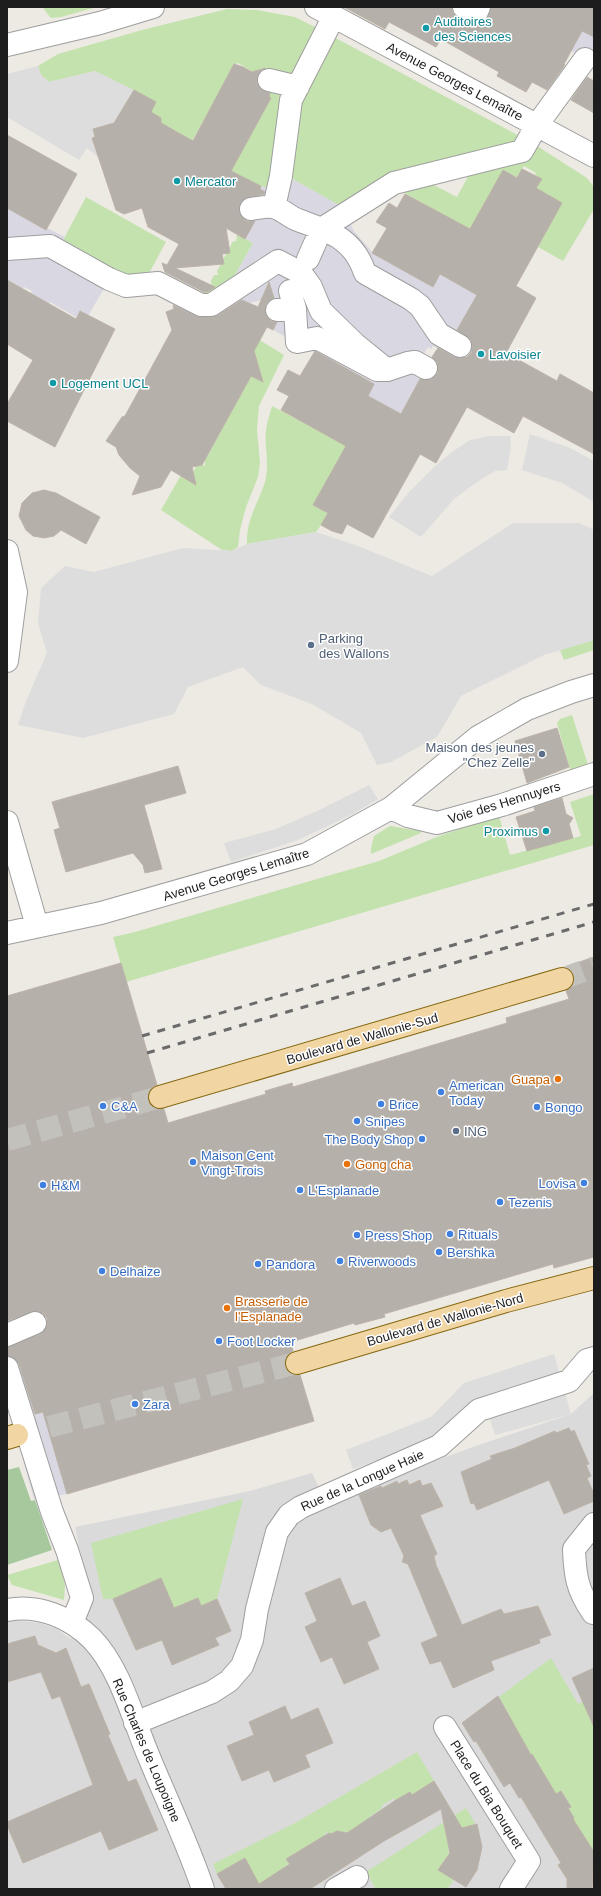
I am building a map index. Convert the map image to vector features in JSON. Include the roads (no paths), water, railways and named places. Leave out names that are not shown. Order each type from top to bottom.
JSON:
[{"type":"main road","name":"Boulevard de Wallonie-Sud","points":[[160,1097],[562,979]]},
{"type":"main road","name":"Boulevard de Wallonie-Nord","points":[[297,1363],[506,1301],[594,1278]]},
{"type":"street","points":[[7,45],[100,23],[153,7]]},
{"type":"street","points":[[464,7],[476,14],[479,7]]},
{"type":"street","points":[[274,207],[281,176],[291,100],[298,87],[325,12]]},
{"type":"street","name":"Avenue Georges Lemaître","points":[[325,12],[594,156]]},
{"type":"street","points":[[303,269],[339,208],[394,183],[522,151],[537,125],[585,59]]},
{"type":"street","points":[[269,80],[298,87]]},
{"type":"street","points":[[251,209],[274,207],[296,220],[303,269],[297,342],[318,338],[377,370],[387,370],[408,362],[415,362],[426,368]]},
{"type":"street","points":[[7,249],[50,246],[109,279],[126,286],[158,283],[201,305],[211,305],[278,261],[303,269],[350,246],[362,263],[365,273],[411,298],[420,306],[439,334],[460,346]]},
{"type":"street","points":[[303,269],[321,311],[355,344],[387,370]]},
{"type":"street","points":[[7,551],[16,592],[7,661]]},
{"type":"street","name":"Avenue Georges Lemaître","points":[[7,933],[101,913],[307,854],[391,808],[478,737],[527,709],[594,685]]},
{"type":"street","name":"Voie des Hennuyers","points":[[391,808],[408,816],[437,823],[502,805],[594,774]]},
{"type":"street","points":[[7,822],[37,926]]},
{"type":"street","points":[[7,1335],[35,1323]]},
{"type":"street","name":"Rue de la Longue Haie","points":[[135,1723],[212,1692],[229,1681],[242,1666],[252,1640],[257,1609],[277,1532],[289,1515],[301,1507],[439,1446],[479,1410],[569,1382],[588,1360],[594,1358]]},
{"type":"street","points":[[7,1368],[48,1498],[82,1598],[72,1623]]},
{"type":"street","points":[[592,1613],[583,1600],[575,1573],[574,1548],[594,1524]]},
{"type":"street","name":"Rue Charles de Loupoigne","points":[[7,1610],[20,1607],[50,1612],[72,1623],[93,1640],[108,1661],[118,1679],[135,1723],[185,1839],[203,1889]]},
{"type":"street","name":"Place du Bia Bouquet","points":[[445,1726],[529,1861],[511,1889]]},
{"type":"street","points":[[336,1889],[356,1877]]},
{"type":"tunnel","points":[[562,979],[594,967]]},
{"type":"tunnel","points":[[7,1140],[160,1097]]},
{"type":"tunnel","points":[[17,1435],[297,1363]]},
{"type":"railway","points":[[142,1036],[594,904]]},
{"type":"railway","points":[[147,1053],[594,922]]},
{"type":"place","name":"Auditoires des Sciences","points":[[426,28]]},
{"type":"place","name":"Mercator","points":[[177,181]]},
{"type":"place","name":"Lavoisier","points":[[481,354]]},
{"type":"place","name":"Logement UCL","points":[[53,383]]},
{"type":"place","name":"Parking des Wallons","points":[[311,645]]},
{"type":"place","name":"Maison des jeunes \"Chez Zelle\"","points":[[542,754]]},
{"type":"place","name":"Proximus","points":[[546,831]]},
{"type":"place","name":"Guapa","points":[[558,1079]]},
{"type":"place","name":"American Today","points":[[441,1092]]},
{"type":"place","name":"Brice","points":[[381,1104]]},
{"type":"place","name":"C&A","points":[[103,1106]]},
{"type":"place","name":"Bongo","points":[[537,1107]]},
{"type":"place","name":"Snipes","points":[[357,1121]]},
{"type":"place","name":"ING","points":[[456,1131]]},
{"type":"place","name":"The Body Shop","points":[[422,1139]]},
{"type":"place","name":"Maison Cent Vingt-Trois","points":[[193,1162]]},
{"type":"place","name":"Gong cha","points":[[347,1164]]},
{"type":"place","name":"Lovisa","points":[[584,1183]]},
{"type":"place","name":"H&M","points":[[43,1185]]},
{"type":"place","name":"L'Esplanade","points":[[300,1190]]},
{"type":"place","name":"Tezenis","points":[[500,1202]]},
{"type":"place","name":"Rituals","points":[[450,1234]]},
{"type":"place","name":"Press Shop","points":[[357,1235]]},
{"type":"place","name":"Bershka","points":[[439,1252]]},
{"type":"place","name":"Riverwoods","points":[[340,1261]]},
{"type":"place","name":"Pandora","points":[[258,1264]]},
{"type":"place","name":"Delhaize","points":[[102,1271]]},
{"type":"place","name":"Brasserie de l'Esplanade","points":[[227,1308]]},
{"type":"place","name":"Foot Locker","points":[[219,1341]]},
{"type":"place","name":"Zara","points":[[135,1404]]}]
